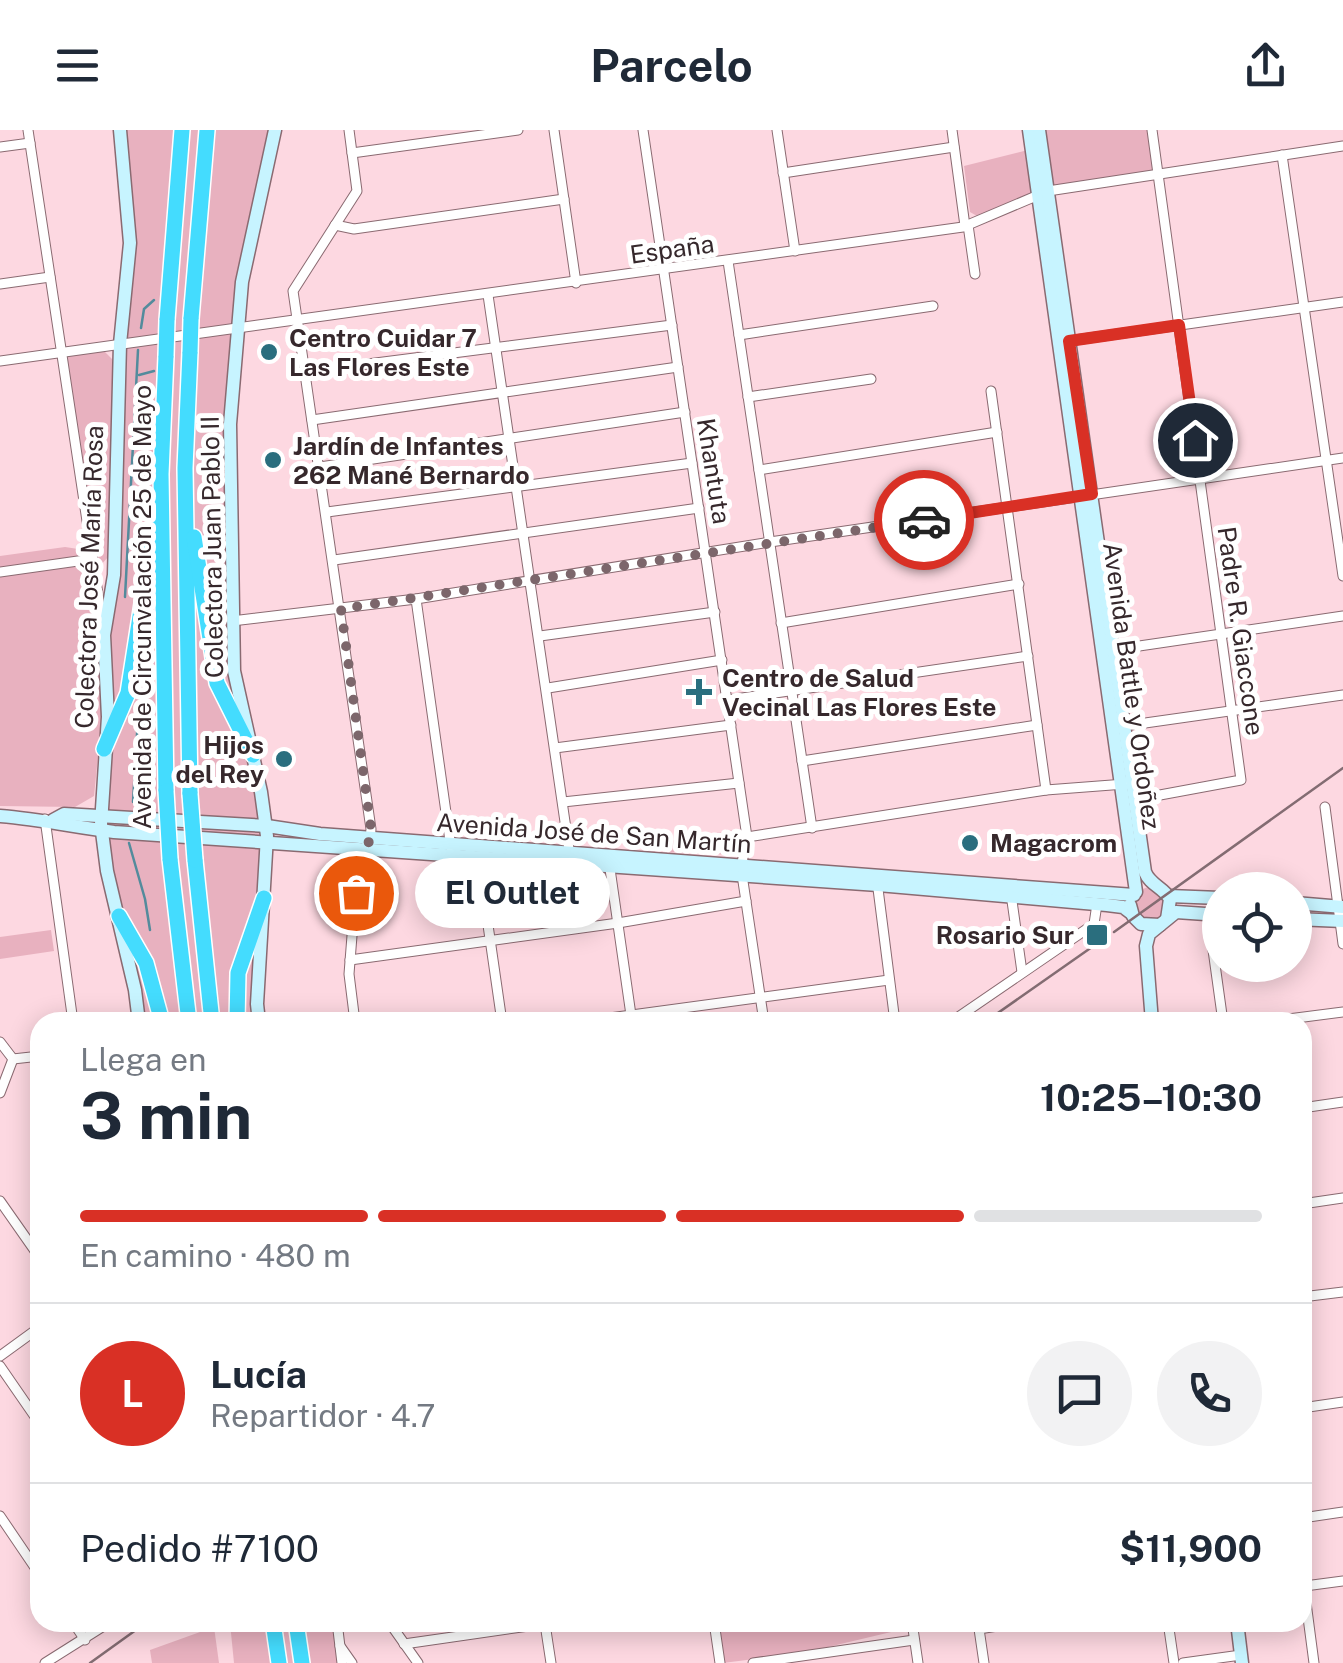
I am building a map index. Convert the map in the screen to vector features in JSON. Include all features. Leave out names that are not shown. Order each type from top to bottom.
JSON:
[{"type":"highway","name":"Avenida de Circunvalación 25 de Mayo","points":[[182,130],[161,474],[166,790],[188,1012]]},
{"type":"highway","name":"Avenida de Circunvalación 25 de Mayo","points":[[207,130],[191,319],[186,468],[190,794],[211,1012]]},
{"type":"highway","points":[[186,468],[210,654],[218,683],[253,755]]},
{"type":"highway","points":[[104,749],[128,693],[161,474]]},
{"type":"highway","points":[[237,1012],[238,972],[264,898]]},
{"type":"highway","points":[[119,916],[146,963],[159,1012]]},
{"type":"highway","points":[[274,1632],[279,1663]]},
{"type":"highway","points":[[297,1632],[302,1663]]},
{"type":"main road","name":"Colectora José María Rosa","points":[[120,130],[130,243],[120,344],[114,575],[104,635],[108,684],[101,823],[107,871],[137,1012]]},
{"type":"main road","name":"Colectora Juan Pablo II","points":[[258,1012],[267,826],[234,672],[230,424],[242,282],[275,130]]},
{"type":"main road","name":"Avenida Battle y Ordoñez","points":[[1030,130],[1043,192],[1128,784],[1135,894]]},
{"type":"main road","name":"Avenida Battle y Ordoñez","points":[[1039,130],[1043,192]]},
{"type":"main road","name":"Avenida Battle y Ordoñez","points":[[1109,650],[1124,726],[1128,784]]},
{"type":"main road","name":"Avenida Battle y Ordoñez","points":[[1130,800],[1145,872],[1149,882],[1163,892]]},
{"type":"main road","name":"Avenida José de San Martín","points":[[0,816],[49,819],[64,825],[267,826],[367,843]]},
{"type":"main road","name":"Avenida José de San Martín","points":[[101,823],[267,844],[367,843],[1010,892],[1124,908],[1134,917]]},
{"type":"main road","name":"Avenida José de San Martín","points":[[451,849],[478,856],[570,858]]},
{"type":"main road","points":[[1151,1012],[1134,917],[1135,894],[1142,888],[1202,896]]},
{"type":"main road","name":"Avenida José de San Martín","points":[[1010,892],[1135,894]]},
{"type":"main road","points":[[1148,990],[1146,946],[1171,905],[1163,892]]},
{"type":"main road","points":[[1312,908],[1341,914]]},
{"type":"main road","points":[[1134,917],[1147,926],[1187,910],[1202,913]]},
{"type":"main road","points":[[1312,917],[1341,914]]},
{"type":"main road","points":[[1238,1632],[1242,1659]]},
{"type":"street","points":[[28,130],[104,635]]},
{"type":"street","points":[[349,130],[356,191],[294,287],[341,609],[367,843],[358,859],[348,974],[354,1012]]},
{"type":"street","points":[[352,153],[518,130]]},
{"type":"street","points":[[554,130],[576,283]]},
{"type":"street","name":"Khantuta","points":[[643,130],[747,837],[742,872],[763,1012]]},
{"type":"street","points":[[777,130],[794,251]]},
{"type":"street","points":[[952,130],[974,274]]},
{"type":"street","name":"Padre R. Giaccone","points":[[1130,800],[1241,780],[1152,130]]},
{"type":"street","points":[[0,147],[30,143]]},
{"type":"street","name":"España","points":[[0,362],[966,225],[1043,192],[1343,146]]},
{"type":"street","points":[[783,173],[954,147]]},
{"type":"street","points":[[1282,155],[1343,576]]},
{"type":"street","points":[[335,225],[354,229],[564,199]]},
{"type":"street","points":[[728,261],[812,828]]},
{"type":"street","points":[[0,284],[50,277]]},
{"type":"street","points":[[488,295],[570,858]]},
{"type":"street","points":[[1065,342],[1343,302]]},
{"type":"street","points":[[738,335],[933,306]]},
{"type":"street","points":[[305,372],[672,325]]},
{"type":"street","points":[[312,420],[678,367]]},
{"type":"street","points":[[748,397],[871,379]]},
{"type":"street","points":[[991,391],[1046,790]]},
{"type":"street","points":[[320,467],[684,412]]},
{"type":"street","points":[[758,470],[997,432]]},
{"type":"street","points":[[232,621],[416,599],[706,551],[1343,458]]},
{"type":"street","points":[[326,512],[692,463]]},
{"type":"street","points":[[334,560],[699,508]]},
{"type":"street","points":[[0,572],[92,559]]},
{"type":"street","points":[[781,623],[1019,584]]},
{"type":"street","points":[[416,599],[451,849]]},
{"type":"street","points":[[540,636],[715,612]]},
{"type":"street","points":[[1109,650],[1343,616]]},
{"type":"street","points":[[728,700],[1028,656]]},
{"type":"street","points":[[548,688],[722,660]]},
{"type":"street","points":[[1124,726],[1343,695]]},
{"type":"street","points":[[555,748],[731,725]]},
{"type":"street","points":[[802,761],[1036,725]]},
{"type":"street","points":[[562,802],[739,783]]},
{"type":"street","points":[[747,837],[1046,790],[1128,784]]},
{"type":"street","points":[[1325,807],[1343,944]]},
{"type":"street","points":[[49,819],[72,1012]]},
{"type":"street","points":[[478,856],[500,1012]]},
{"type":"street","points":[[609,862],[630,1012]]},
{"type":"street","points":[[877,880],[894,1012]]},
{"type":"street","points":[[1010,892],[1022,972]]},
{"type":"street","points":[[350,960],[618,924],[746,901]]},
{"type":"street","points":[[965,1012],[1094,924],[1097,904]]},
{"type":"street","points":[[674,1012],[890,980]]},
{"type":"street","points":[[1220,982],[1222,1012]]},
{"type":"street","points":[[1312,1016],[1343,1012]]},
{"type":"street","points":[[0,1042],[14,1059]]},
{"type":"street","points":[[14,1059],[30,1057]]},
{"type":"street","points":[[0,1094],[14,1059]]},
{"type":"street","points":[[1312,1107],[1343,1102]]},
{"type":"street","points":[[1312,1203],[1343,1198]]},
{"type":"street","points":[[0,1200],[30,1244]]},
{"type":"street","points":[[1312,1296],[1343,1292]]},
{"type":"street","points":[[0,1356],[30,1334]]},
{"type":"street","points":[[0,1366],[30,1410]]},
{"type":"street","points":[[1312,1407],[1343,1402]]},
{"type":"street","points":[[1312,1517],[1343,1512]]},
{"type":"street","points":[[0,1516],[30,1560]]},
{"type":"street","points":[[1312,1585],[1343,1582]]},
{"type":"street","points":[[79,1632],[85,1640]]},
{"type":"street","points":[[46,1663],[96,1632]]},
{"type":"street","points":[[337,1632],[342,1663]]},
{"type":"street","points":[[396,1632],[418,1663]]},
{"type":"street","points":[[452,1632],[453,1637]]},
{"type":"street","points":[[404,1644],[488,1632]]},
{"type":"street","points":[[546,1632],[551,1663]]},
{"type":"street","points":[[715,1632],[720,1663]]},
{"type":"street","points":[[913,1632],[918,1663]]},
{"type":"street","points":[[979,1632],[984,1663]]},
{"type":"street","points":[[1169,1632],[1174,1663]]},
{"type":"street","points":[[1310,1632],[1314,1663]]},
{"type":"street","points":[[753,1663],[914,1640]]},
{"type":"street","points":[[339,1643],[352,1663]]},
{"type":"street","points":[[1184,1663],[1242,1659]]},
{"type":"shaded area","points":[[120,130],[275,130],[242,282],[230,424],[234,671],[261,792],[259,1012],[137,1012],[107,871],[104,635],[130,243]]},
{"type":"shaded area","points":[[1039,130],[1152,130],[1158,174],[1048,191]]},
{"type":"shaded area","points":[[1028,150],[1033,187],[1030,194],[977,216],[970,212],[964,166]]},
{"type":"shaded area","points":[[103,350],[112,359],[113,373],[108,557],[98,565],[66,361],[69,355]]},
{"type":"shaded area","points":[[65,547],[85,550],[101,646],[104,697],[94,796],[75,807],[0,806],[0,556]]},
{"type":"shaded area","points":[[739,829],[742,842],[738,855],[664,852],[665,842]]},
{"type":"shaded area","points":[[1150,886],[1169,896],[1160,925],[1133,916],[1136,892]]},
{"type":"shaded area","points":[[51,930],[54,951],[0,959],[0,937]]},
{"type":"shaded area","points":[[200,1632],[215,1632],[219,1663],[152,1663],[150,1650]]},
{"type":"shaded area","points":[[231,1632],[338,1632],[342,1663],[234,1663]]},
{"type":"shaded area","points":[[719,1632],[891,1632],[807,1652],[723,1663]]},
{"type":"waterway","points":[[141,328],[144,309],[154,300]]},
{"type":"waterway","points":[[125,597],[138,350]]},
{"type":"waterway","points":[[139,375],[154,371]]},
{"type":"waterway","points":[[133,802],[139,701]]},
{"type":"waterway","points":[[129,843],[150,930]]},
{"type":"railway","points":[[1114,932],[1343,768]]},
{"type":"railway","points":[[999,1012],[1102,940]]},
{"type":"railway","points":[[90,1663],[133,1632]]},
{"type":"way so far","points":[[356,893],[358,859],[370,840],[371,829],[341,609],[924,520]]},
{"type":"place","name":"Centro Cuidar 7 Las Flores Este","points":[[269,352]]},
{"type":"place","name":"Jardín de Infantes 262 Mané Bernardo","points":[[273,460]]},
{"type":"place","name":"Centro de Salud Vecinal Las Flores Este","points":[[699,692]]},
{"type":"place","name":"Hijos del Rey","points":[[284,759]]},
{"type":"place","name":"Magacrom","points":[[970,843]]},
{"type":"place","name":"El Outlet","points":[[356,893]]},
{"type":"place","name":"Rosario Sur","points":[[1097,935]]},
{"type":"route","points":[[924,520],[1092,494],[1069,341],[1179,325],[1195,440]]}]
